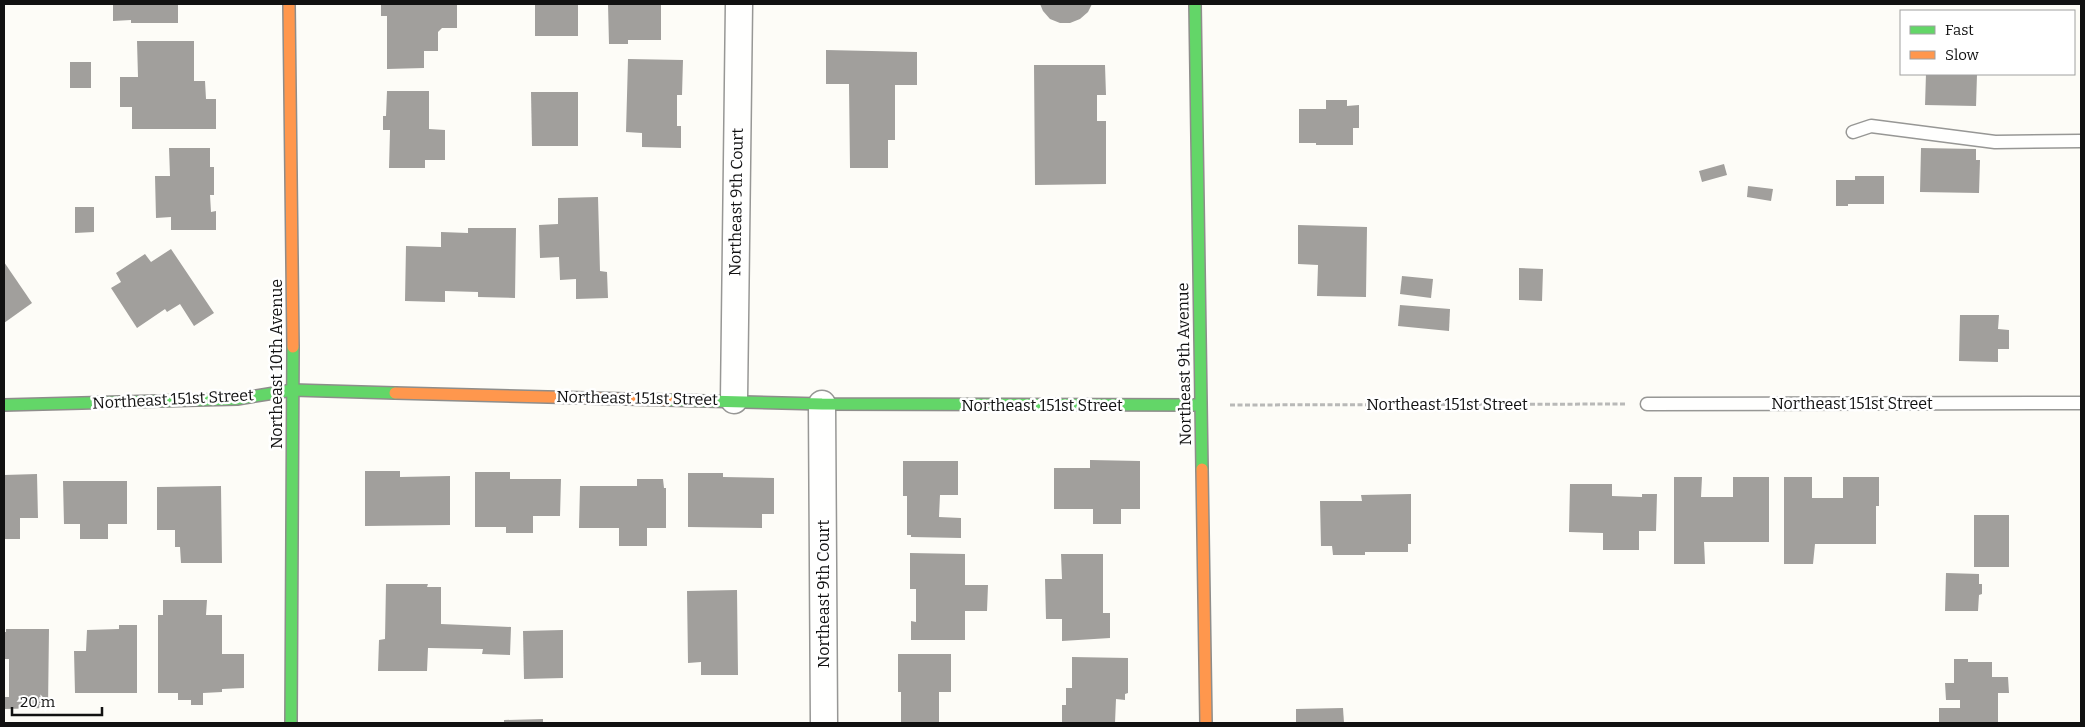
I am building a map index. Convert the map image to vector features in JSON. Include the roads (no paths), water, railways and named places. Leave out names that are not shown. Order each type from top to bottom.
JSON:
[{"type":"street","name":"Northeast 10th Avenue","points":[[289,4],[293,390],[291,723]]},
{"type":"street","name":"Northeast 9th Court","points":[[734,400],[739,4]]},
{"type":"street","name":"Northeast 9th Avenue","points":[[1195,4],[1206,723]]},
{"type":"street","name":"Northeast 151st Street","points":[[4,405],[237,398],[293,390],[734,400],[822,404],[1200,405]]},
{"type":"street","name":"Northeast 9th Court","points":[[822,404],[824,723]]},
{"type":"lane","points":[[1853,132],[1871,126],[1995,142],[2081,141]]},
{"type":"lane","name":"Northeast 151st Street","points":[[1647,404],[2081,403]]}]
